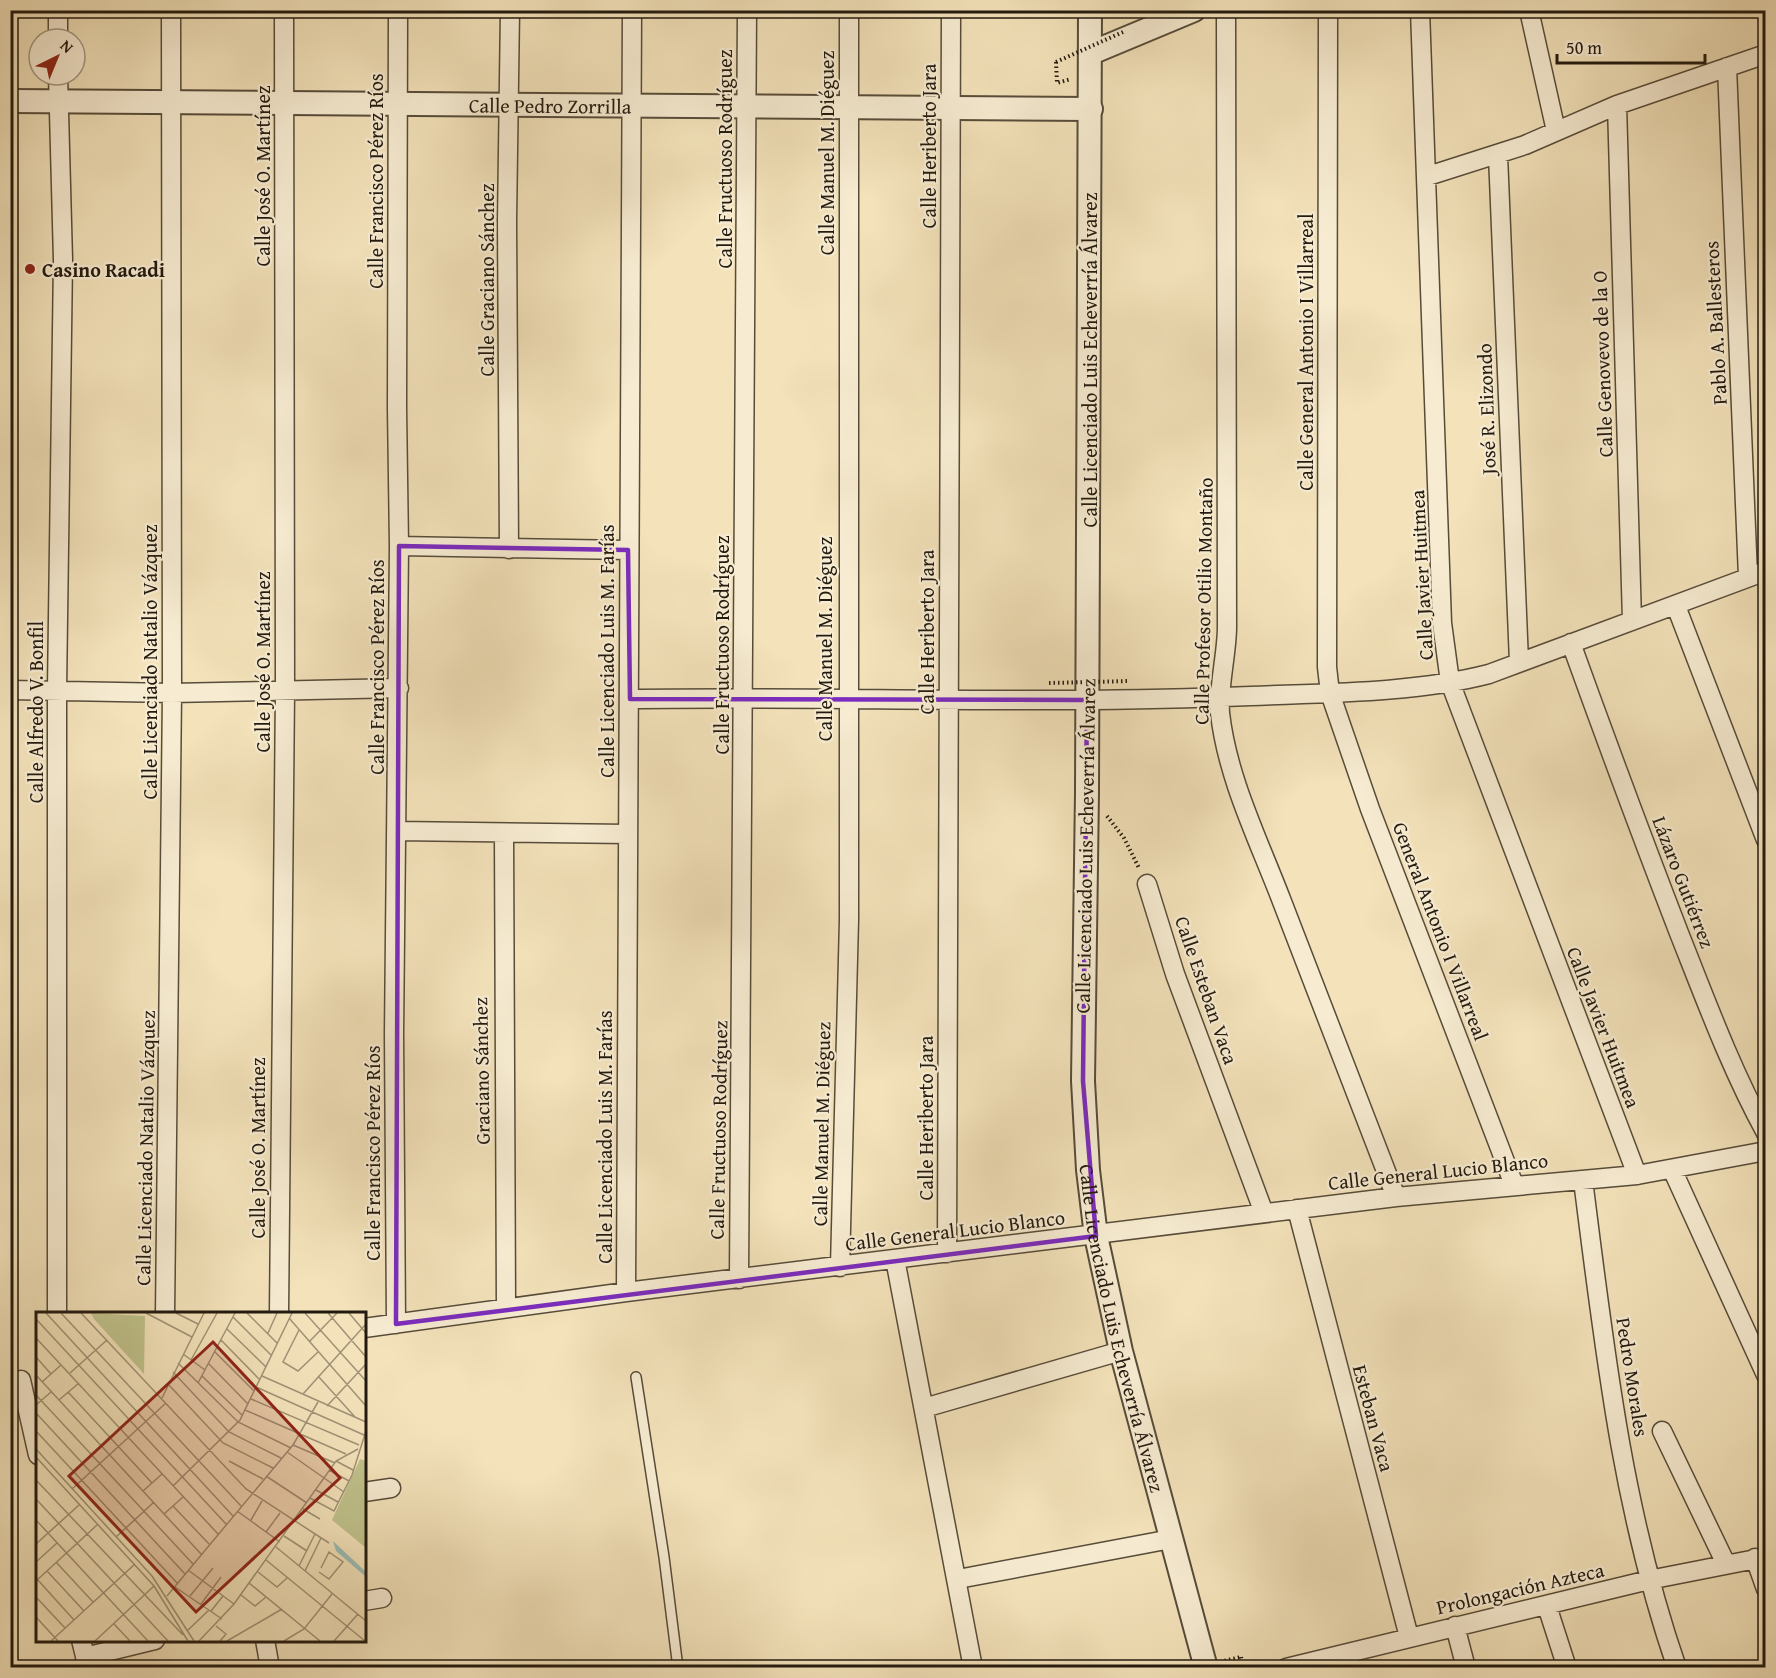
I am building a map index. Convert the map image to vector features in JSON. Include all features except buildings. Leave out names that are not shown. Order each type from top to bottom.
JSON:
[{"type":"street","points":[[58,10],[58,27]]},
{"type":"street","name":"Calle Licenciado Natalio Vázquez","points":[[165,1312],[172,693],[171,10]]},
{"type":"street","name":"Calle José O. Martínez","points":[[279,1312],[285,691],[284,10]]},
{"type":"street","name":"Calle Francisco Pérez Ríos","points":[[396,1324],[394,1034],[399,688],[396,408],[398,10]]},
{"type":"street","name":"Calle Graciano Sánchez","points":[[509,549],[507,221],[510,10]]},
{"type":"street","name":"Calle Licenciado Luis M. Farías","points":[[626,1292],[632,10]]},
{"type":"street","name":"Calle Fructuoso Rodríguez","points":[[739,1279],[747,10]]},
{"type":"street","name":"Calle Manuel M. Diéguez","points":[[840,1267],[849,920],[846,697],[849,10]]},
{"type":"street","name":"Calle Heriberto Jara","points":[[946,1253],[951,10]]},
{"type":"street","name":"Calle Licenciado Luis Echeverría Álvarez","points":[[1090,10],[1088,792],[1083,1081],[1088,1170],[1096,1236],[1121,1351],[1206,1668]]},
{"type":"street","points":[[1091,53],[1194,10]]},
{"type":"street","name":"Calle Profesor Otilio Montaño","points":[[1226,10],[1227,654],[1220,698],[1226,748],[1249,816],[1396,1197]]},
{"type":"street","name":"Calle General Antonio I Villarreal","points":[[1328,10],[1327,668],[1330,693]]},
{"type":"street","name":"Calle Javier Huitmea","points":[[1420,10],[1428,177],[1442,624],[1450,682],[1637,1175]]},
{"type":"street","points":[[1529,10],[1556,131]]},
{"type":"street","points":[[1428,177],[1498,155],[1617,105],[1766,54]]},
{"type":"street","name":"Pablo A. Ballesteros","points":[[1728,67],[1757,574]]},
{"type":"street","name":"Calle Alfredo V. Bonfil","points":[[57,1312],[57,690],[63,260],[58,87]]},
{"type":"street","name":"Calle Pedro Zorrilla","points":[[10,101],[284,105],[747,105],[1091,109]]},
{"type":"street","name":"Calle Genovevo de la O","points":[[1617,105],[1632,621]]},
{"type":"street","name":"José R. Elizondo","points":[[1498,155],[1519,662]]},
{"type":"street","points":[[399,546],[628,550]]},
{"type":"street","points":[[630,699],[1220,698],[1330,693],[1450,682],[1489,674],[1757,574]]},
{"type":"street","points":[[1676,606],[1766,840]]},
{"type":"street","name":"Lázaro Gutiérrez","points":[[1571,643],[1622,786],[1689,957],[1734,1069],[1766,1133]]},
{"type":"street","points":[[10,690],[172,693],[399,688]]},
{"type":"street","name":"General Antonio I Villarreal","points":[[1330,693],[1370,809],[1515,1185]]},
{"type":"street","points":[[397,831],[628,834]]},
{"type":"street","name":"Graciano Sánchez","points":[[504,834],[506,1308]]},
{"type":"street","name":"Calle Esteban Vaca","points":[[1147,884],[1175,975],[1264,1213]]},
{"type":"street","name":"Calle General Lucio Blanco","points":[[366,1328],[626,1292],[1096,1236],[1396,1197],[1637,1175],[1766,1151]]},
{"type":"street","points":[[1672,1169],[1766,1375]]},
{"type":"street","name":"Pedro Morales","points":[[1583,1180],[1611,1394],[1629,1494],[1649,1580],[1677,1668]]},
{"type":"street","name":"Esteban Vaca","points":[[1298,1209],[1409,1637]]},
{"type":"street","points":[[895,1259],[974,1668]]},
{"type":"street","points":[[924,1408],[1121,1351]]},
{"type":"street","points":[[23,1380],[36,1445]]},
{"type":"street","points":[[1662,1431],[1726,1564]]},
{"type":"street","points":[[366,1492],[391,1488]]},
{"type":"street","points":[[957,1579],[1171,1539]]},
{"type":"street","points":[[1760,1558],[1766,1589]]},
{"type":"street","name":"Prolongación Azteca","points":[[1286,1668],[1348,1660],[1409,1637],[1649,1580],[1760,1558]]},
{"type":"street","points":[[1547,1606],[1567,1668]]},
{"type":"street","points":[[1455,1626],[1466,1668]]},
{"type":"street","points":[[84,1655],[150,1642]]},
{"type":"street","points":[[265,1642],[270,1668]]},
{"type":"lane","points":[[636,1377],[664,1557],[678,1668]]},
{"type":"path","points":[[1057,83],[1056,62],[1123,32]]},
{"type":"path","points":[[1049,683],[1130,681]]},
{"type":"path","points":[[1088,792],[1124,838],[1147,884]]},
{"type":"path","points":[[1194,1668],[1241,1657],[1243,1668]]},
{"type":"highlighted area","points":[[399,546],[628,550],[630,699],[1087,700],[1083,1081],[1096,1236],[396,1324]]},
{"type":"place","name":"Casino Racadi","points":[[30,269]]}]
